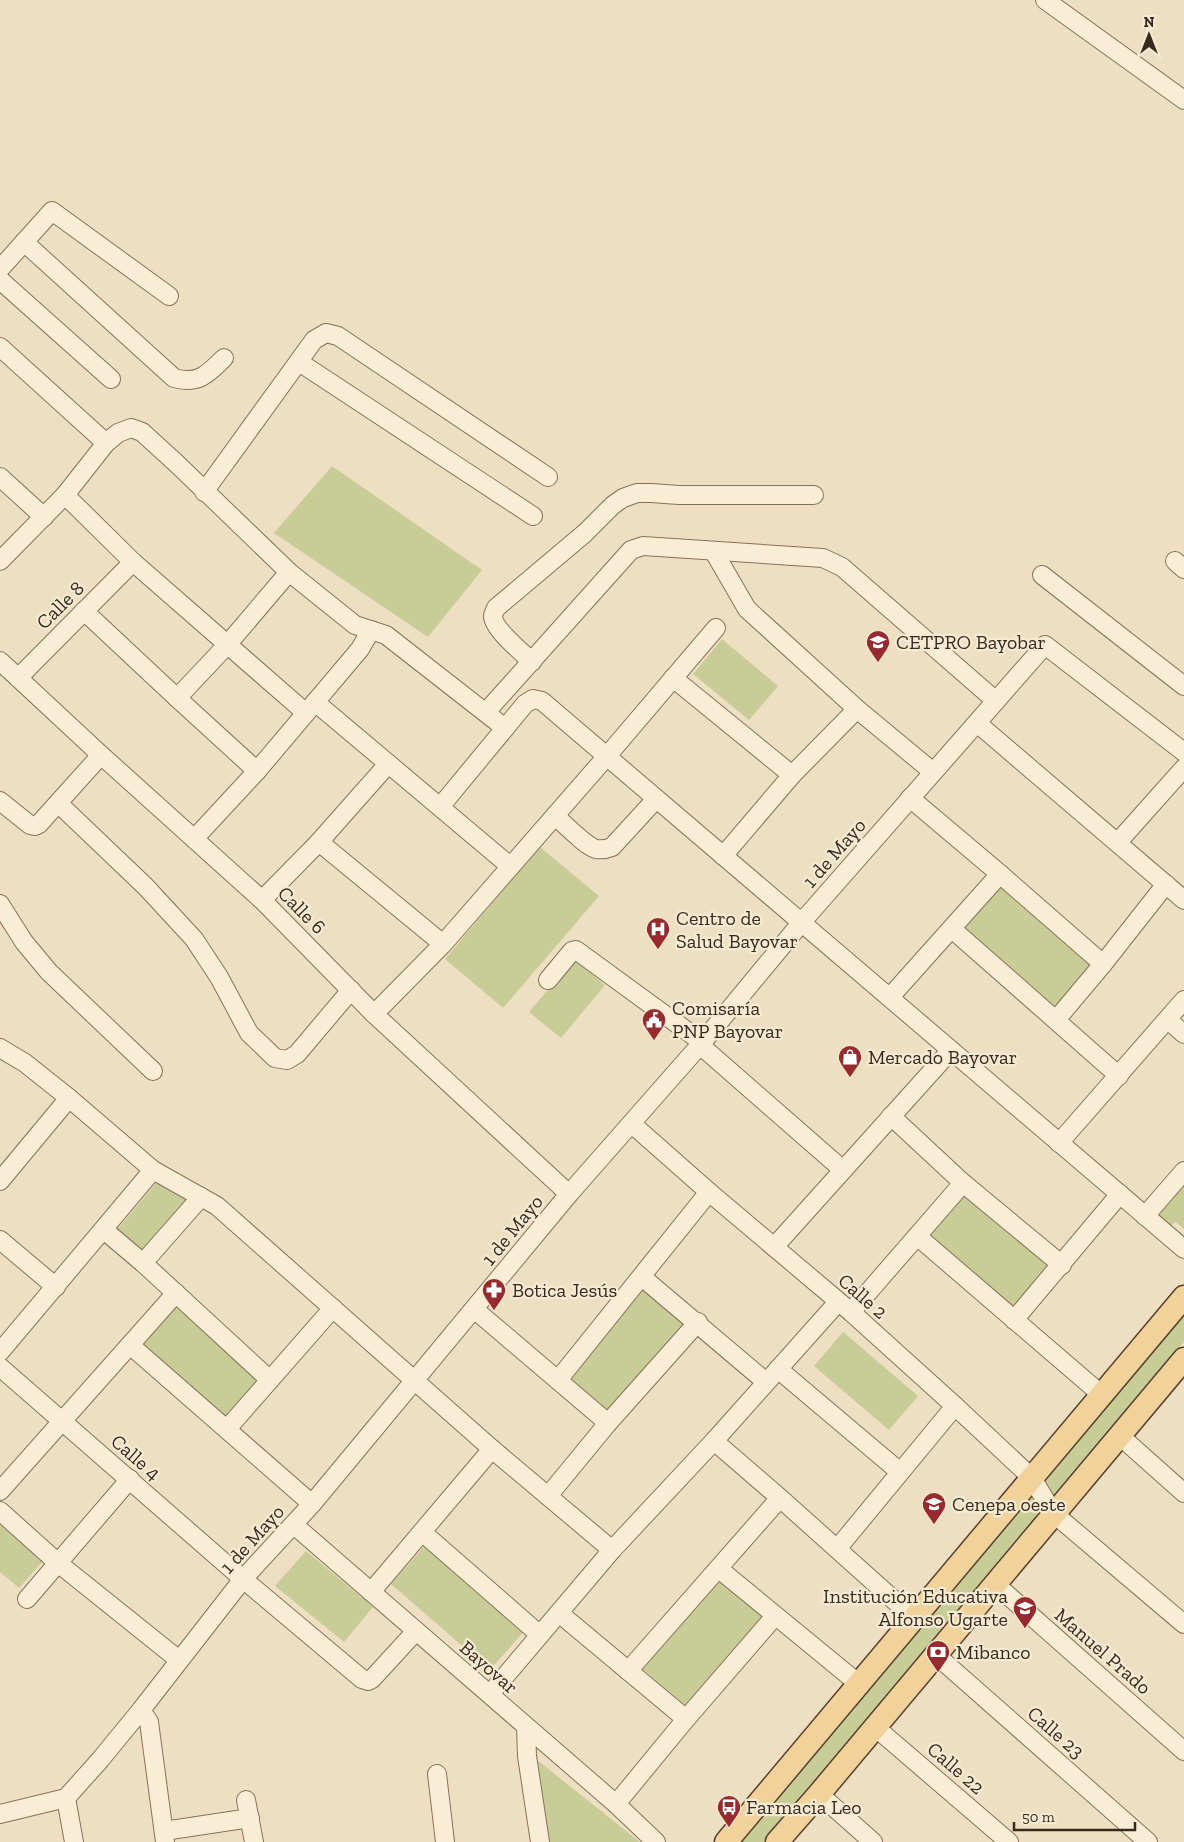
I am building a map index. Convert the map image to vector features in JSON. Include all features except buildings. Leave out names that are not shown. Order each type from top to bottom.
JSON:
[{"type":"main road","points":[[726,1842],[1184,1297]]},
{"type":"main road","points":[[777,1842],[936,1655],[1053,1513],[1182,1366]]},
{"type":"street","points":[[1045,0],[1184,100]]},
{"type":"street","points":[[0,269],[52,211],[169,296]]},
{"type":"street","points":[[24,242],[174,378],[185,382],[195,380],[209,373],[224,358]]},
{"type":"street","points":[[0,280],[111,379]]},
{"type":"street","points":[[204,492],[314,340],[326,333],[338,336],[548,477]]},
{"type":"street","points":[[0,347],[106,443]]},
{"type":"street","points":[[299,362],[533,516]]},
{"type":"street","points":[[0,561],[65,495],[106,443],[118,433],[131,428],[142,432],[289,572],[355,625],[386,635],[505,728]]},
{"type":"street","points":[[0,477],[44,517]]},
{"type":"street","points":[[532,662],[495,624],[493,616],[496,608],[585,533],[623,498],[637,493],[704,496],[814,495]]},
{"type":"street","points":[[65,495],[133,562],[227,645],[388,764],[510,866]]},
{"type":"street","points":[[486,712],[631,550],[643,546],[823,558],[842,567],[996,701]]},
{"type":"street","points":[[714,552],[747,609],[857,709],[933,772]]},
{"type":"street","name":"Calle 8","points":[[18,678],[133,562]]},
{"type":"street","points":[[177,698],[227,645],[289,572]]},
{"type":"street","points":[[1042,575],[1184,686]]},
{"type":"street","points":[[84,611],[257,771]]},
{"type":"street","points":[[374,1014],[443,944],[716,628]]},
{"type":"street","points":[[194,839],[257,771],[360,648],[371,630]]},
{"type":"street","name":"1 de Mayo","points":[[66,1798],[142,1710],[243,1578],[312,1504],[569,1194],[701,1044],[801,923],[1045,645],[1184,752]]},
{"type":"street","name":"Calle 6","points":[[0,661],[262,900],[374,1014],[569,1194]]},
{"type":"street","points":[[673,678],[792,775]]},
{"type":"street","points":[[440,807],[525,704],[533,699],[542,701],[1184,1249]]},
{"type":"street","points":[[723,856],[792,775],[857,709]]},
{"type":"street","points":[[977,723],[1184,900]]},
{"type":"street","points":[[0,801],[30,825],[35,826],[39,824],[101,755]]},
{"type":"street","points":[[262,900],[319,842],[388,764]]},
{"type":"street","points":[[1118,842],[1184,768]]},
{"type":"street","points":[[910,798],[1104,964]]},
{"type":"street","points":[[555,816],[585,842],[594,848],[604,850],[612,847],[656,799]]},
{"type":"street","points":[[58,803],[146,887],[194,939],[219,977],[249,1033],[275,1058],[287,1060],[297,1054],[351,990]]},
{"type":"street","points":[[319,842],[443,944]]},
{"type":"street","points":[[890,997],[1000,874]]},
{"type":"street","points":[[1056,1020],[1104,964],[1166,884]]},
{"type":"street","points":[[0,904],[24,942],[49,972],[153,1070]]},
{"type":"street","points":[[952,929],[1119,1076]]},
{"type":"street","points":[[548,980],[572,951],[576,950],[701,1044],[843,1170]]},
{"type":"street","points":[[1059,1143],[1184,1000]]},
{"type":"street","points":[[1168,1020],[1184,1034]]},
{"type":"street","points":[[774,1246],[951,1050]]},
{"type":"street","points":[[3,1056],[25,1063],[153,1170],[217,1206],[492,1449],[612,1550]]},
{"type":"street","points":[[0,1182],[69,1098]]},
{"type":"street","points":[[891,1116],[963,1183],[1062,1265]]},
{"type":"street","name":"Calle 2","points":[[632,1124],[844,1307],[955,1406],[1032,1478],[1053,1513],[1184,1624]]},
{"type":"street","points":[[0,1352],[153,1170]]},
{"type":"street","points":[[1145,1216],[1184,1171]]},
{"type":"street","points":[[490,1694],[612,1550],[714,1441],[772,1375],[917,1236],[963,1183]]},
{"type":"street","points":[[558,1380],[709,1192]]},
{"type":"street","points":[[1014,1320],[1120,1194]]},
{"type":"street","points":[[143,1263],[202,1197]]},
{"type":"street","points":[[104,1230],[143,1263],[270,1380]]},
{"type":"street","points":[[917,1236],[1102,1395]]},
{"type":"street","points":[[0,1240],[56,1287]]},
{"type":"street","points":[[642,1277],[698,1322],[772,1375],[900,1472]]},
{"type":"street","points":[[0,1491],[176,1293]]},
{"type":"street","points":[[227,1429],[334,1308]]},
{"type":"street","points":[[474,1309],[608,1423]]},
{"type":"street","points":[[548,1496],[608,1423],[698,1322]]},
{"type":"street","points":[[130,1345],[312,1504]]},
{"type":"street","name":"Calle 4","points":[[0,1367],[362,1679],[368,1681],[372,1679],[416,1632]]},
{"type":"street","points":[[837,1549],[955,1406]]},
{"type":"street","points":[[1120,1436],[1184,1494]]},
{"type":"street","points":[[714,1441],[914,1618]]},
{"type":"street","points":[[371,1592],[492,1449]]},
{"type":"street","points":[[27,1599],[130,1479]]},
{"type":"street","points":[[628,1671],[780,1498]]},
{"type":"street","points":[[0,1511],[58,1563],[179,1660]]},
{"type":"street","name":"Bayovar","points":[[294,1524],[616,1804],[656,1842]]},
{"type":"street","points":[[422,1532],[540,1635]]},
{"type":"street","points":[[719,1569],[859,1684]]},
{"type":"street","name":"Manuel Prado","points":[[994,1583],[1184,1751]]},
{"type":"street","points":[[559,1613],[686,1719]]},
{"type":"street","points":[[616,1804],[775,1616]]},
{"type":"street","name":"Calle 23","points":[[936,1655],[1148,1842]]},
{"type":"street","points":[[142,1710],[149,1722],[164,1837],[250,1818]]},
{"type":"street","points":[[526,1727],[527,1756],[540,1842]]},
{"type":"street","name":"Calle 22","points":[[875,1727],[1009,1842]]},
{"type":"street","points":[[437,1774],[444,1842]]},
{"type":"street","points":[[819,1794],[873,1842]]},
{"type":"street","points":[[0,1814],[66,1798],[74,1842]]},
{"type":"street","points":[[246,1800],[254,1842]]},
{"type":"green space","points":[[332,466],[482,570],[428,637],[274,533]]},
{"type":"green space","points":[[722,639],[778,686],[749,720],[693,674]]},
{"type":"green space","points":[[540,847],[599,896],[503,1008],[445,959]]},
{"type":"green space","points":[[1003,881],[1096,962],[1054,1012],[960,931]]},
{"type":"green space","points":[[574,959],[605,985],[561,1038],[529,1012]]},
{"type":"green space","points":[[1184,1177],[1184,1229],[1176,1222],[1168,1227],[1153,1212]]},
{"type":"green space","points":[[159,1180],[171,1190],[190,1201],[142,1258],[117,1230]]},
{"type":"green space","points":[[963,1190],[1057,1266],[1016,1317],[925,1235]]},
{"type":"green space","points":[[643,1287],[688,1324],[606,1414],[566,1380]]},
{"type":"green space","points":[[175,1299],[264,1378],[227,1422],[137,1343]]},
{"type":"green space","points":[[1184,1315],[1184,1342],[768,1842],[742,1842]]},
{"type":"green space","points":[[843,1332],[918,1396],[889,1430],[814,1366]]},
{"type":"green space","points":[[0,1525],[43,1561],[19,1588],[0,1572]]},
{"type":"green space","points":[[427,1543],[526,1629],[490,1670],[391,1584]]},
{"type":"green space","points":[[306,1551],[373,1607],[344,1642],[275,1586]]},
{"type":"green space","points":[[719,1574],[768,1613],[690,1709],[640,1667]]},
{"type":"green space","points":[[537,1760],[640,1842],[549,1842]]},
{"type":"place","name":"CETPRO Bayobar","points":[[878,663]]},
{"type":"place","name":"Centro de Salud Bayovar","points":[[658,950]]},
{"type":"place","name":"Comisaría PNP Bayovar","points":[[654,1041]]},
{"type":"place","name":"Mercado Bayovar","points":[[850,1078]]},
{"type":"place","name":"Botica Jesús","points":[[494,1311]]},
{"type":"place","name":"Cenepa oeste","points":[[934,1525]]},
{"type":"place","name":"Institución Educativa Alfonso Ugarte","points":[[1025,1629]]},
{"type":"place","name":"Mibanco","points":[[938,1673]]},
{"type":"place","name":"Farmacia Leo","points":[[729,1828]]}]
